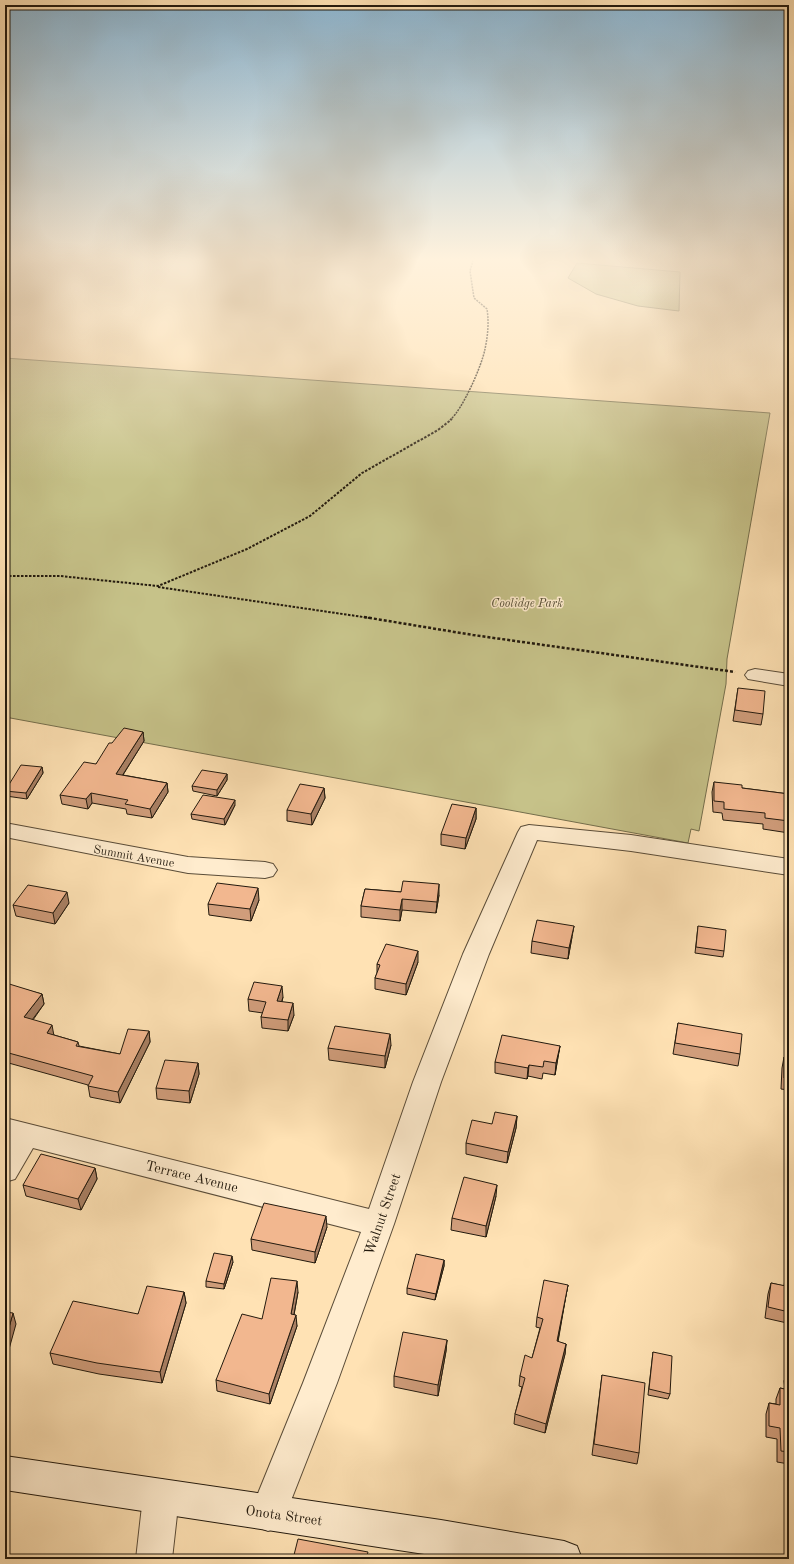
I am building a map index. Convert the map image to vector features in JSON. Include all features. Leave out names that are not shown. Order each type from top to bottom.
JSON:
[{"type":"street","points":[[755,675],[789,680]]},
{"type":"street","name":"Summit Avenue","points":[[5,830],[188,865],[265,870]]},
{"type":"street","name":"Walnut Street","points":[[268,1513],[320,1383],[378,1224],[427,1082],[493,914],[529,832],[631,843],[738,858],[789,867]]},
{"type":"street","points":[[5,1170],[15,1131]]},
{"type":"street","name":"Terrace Avenue","points":[[15,1131],[378,1224]]},
{"type":"street","name":"Onota Street","points":[[5,1473],[442,1538],[564,1559]]},
{"type":"street","points":[[154,1559],[161,1497]]},
{"type":"path","points":[[158,586],[247,549],[310,516],[362,473],[438,430],[455,416],[464,402],[486,350],[488,334]]},
{"type":"path","points":[[5,576],[60,576],[158,586],[336,612],[473,635],[644,658],[755,675]]},
{"type":"green space","name":"Coolidge Park","points":[[5,358],[770,413],[727,659],[726,684],[699,831],[691,829],[688,843],[5,717]]},
{"type":"building","points":[[738,688],[765,691],[763,714],[735,710]]},
{"type":"building","points":[[124,728],[143,732],[116,774],[167,783],[150,809],[125,804],[128,800],[91,793],[86,799],[60,795],[84,762],[96,764],[109,743],[112,743]]},
{"type":"building","points":[[21,765],[42,767],[26,793],[5,791]]},
{"type":"building","points":[[202,770],[227,774],[217,790],[192,786]]},
{"type":"building","points":[[714,782],[742,785],[742,788],[789,794],[789,821],[765,818],[765,813],[724,809],[724,802],[714,801]]},
{"type":"building","points":[[300,784],[324,788],[311,814],[287,810]]},
{"type":"building","points":[[203,795],[235,800],[224,819],[191,814]]},
{"type":"building","points":[[452,804],[476,808],[466,838],[441,834]]},
{"type":"building","points":[[403,881],[439,884],[437,902],[402,899],[400,910],[361,906],[365,889],[401,892]]},
{"type":"building","points":[[217,883],[258,888],[250,909],[208,904]]},
{"type":"building","points":[[28,885],[67,892],[53,913],[13,905]]},
{"type":"building","points":[[537,920],[574,926],[569,948],[532,941]]},
{"type":"building","points":[[698,926],[726,930],[724,951],[696,947]]},
{"type":"building","points":[[386,944],[418,951],[406,984],[375,978],[380,965],[377,964]]},
{"type":"building","points":[[254,982],[282,986],[277,1001],[293,1003],[288,1020],[261,1017],[266,1002],[248,999]]},
{"type":"building","points":[[6,983],[42,994],[24,1017],[52,1025],[47,1033],[78,1042],[76,1046],[120,1054],[128,1029],[149,1031],[118,1092],[88,1086],[93,1076],[5,1052]]},
{"type":"building","points":[[678,1023],[742,1034],[740,1054],[675,1043]]},
{"type":"building","points":[[335,1026],[390,1034],[385,1056],[328,1048]]},
{"type":"building","points":[[502,1035],[560,1046],[556,1063],[544,1061],[543,1067],[529,1065],[528,1068],[495,1062]]},
{"type":"building","points":[[784,1057],[789,1058],[789,1079],[784,1078]]},
{"type":"building","points":[[165,1060],[198,1063],[189,1091],[156,1088]]},
{"type":"building","points":[[495,1112],[517,1116],[508,1152],[466,1143],[472,1120],[492,1124]]},
{"type":"building","points":[[41,1154],[95,1168],[78,1199],[23,1185]]},
{"type":"building","points":[[464,1177],[497,1185],[486,1226],[452,1218]]},
{"type":"building","points":[[264,1203],[326,1216],[315,1252],[251,1239]]},
{"type":"building","points":[[214,1253],[232,1256],[224,1284],[206,1281]]},
{"type":"building","points":[[416,1254],[444,1260],[436,1294],[407,1288]]},
{"type":"building","points":[[789,1260],[789,1312],[768,1307],[771,1283],[786,1286]]},
{"type":"building","points":[[271,1278],[297,1281],[291,1314],[296,1315],[269,1394],[216,1380],[242,1314],[262,1319]]},
{"type":"building","points":[[544,1280],[568,1285],[557,1341],[566,1344],[546,1424],[515,1414],[525,1378],[520,1376],[525,1355],[532,1358],[543,1319],[537,1317]]},
{"type":"building","points":[[147,1286],[184,1292],[160,1372],[97,1363],[50,1353],[73,1301],[138,1314]]},
{"type":"building","points":[[5,1312],[13,1313],[5,1342]]},
{"type":"building","points":[[403,1332],[447,1340],[438,1385],[394,1376]]},
{"type":"building","points":[[653,1352],[672,1356],[670,1394],[649,1389]]},
{"type":"building","points":[[602,1375],[645,1383],[639,1453],[594,1444]]},
{"type":"building","points":[[780,1388],[789,1390],[789,1452],[781,1451],[780,1428],[769,1426],[769,1403],[780,1405]]},
{"type":"building","points":[[298,1539],[368,1552],[366,1559],[293,1559]]}]
